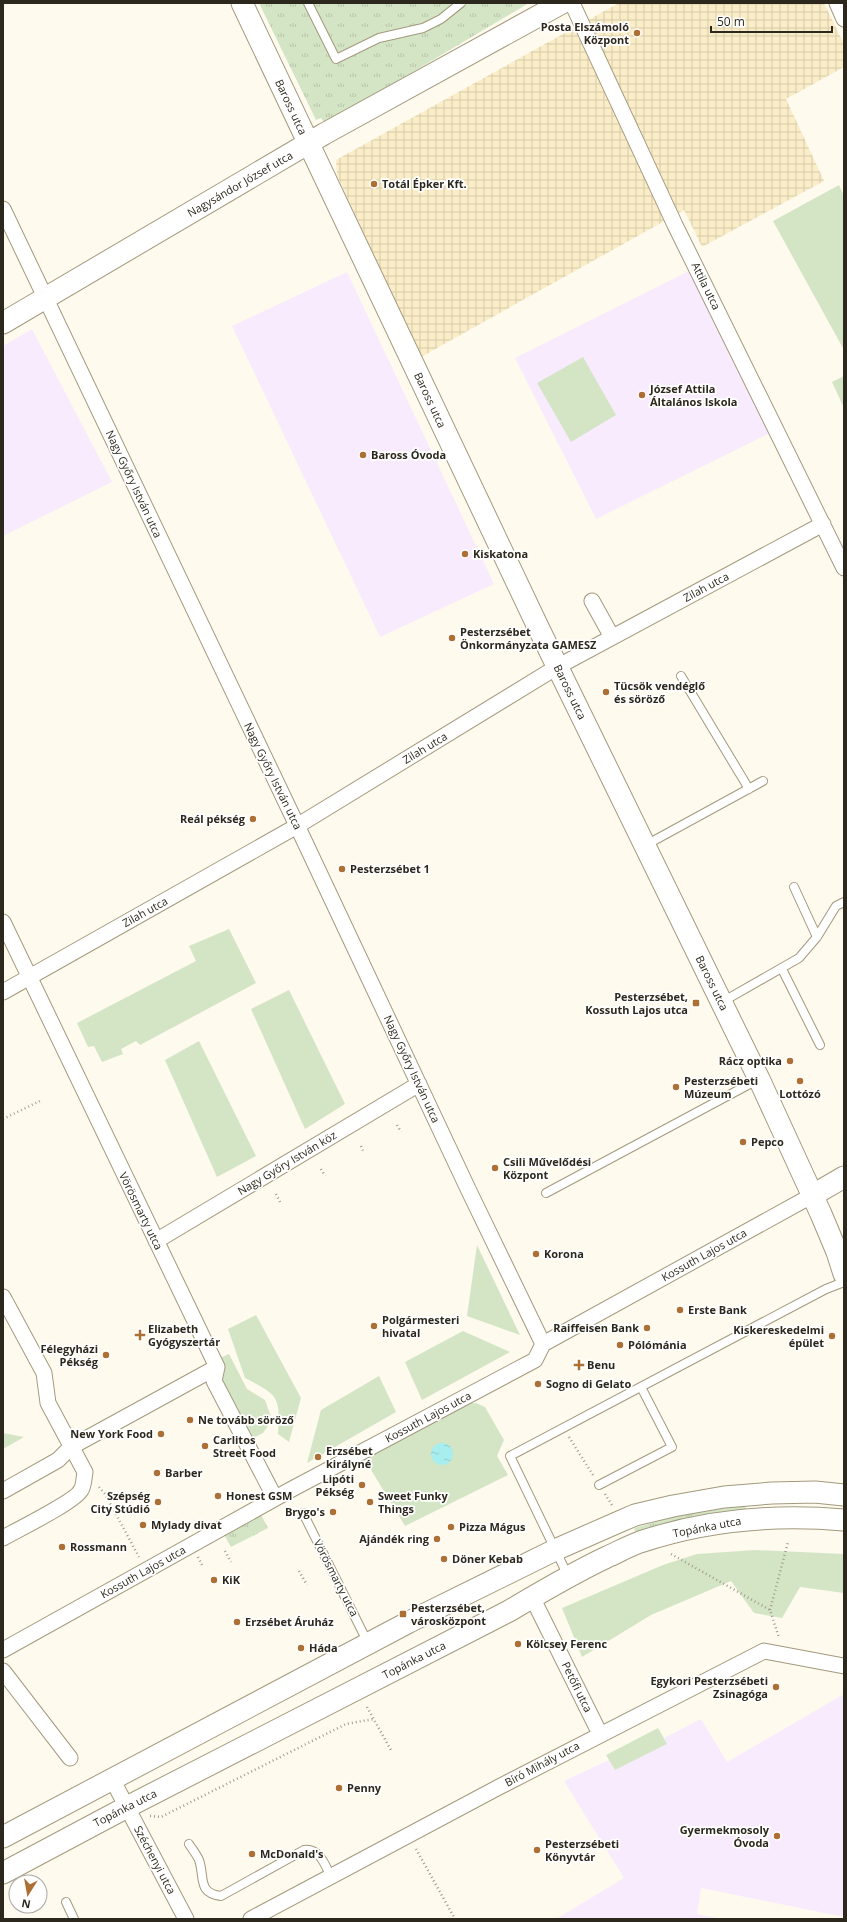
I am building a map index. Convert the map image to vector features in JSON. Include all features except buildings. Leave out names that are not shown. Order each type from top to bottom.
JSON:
[{"type":"street","name":"Baross utca","points":[[242,3],[644,846],[759,1079],[837,1252],[844,1274]]},
{"type":"street","name":"Nagysándor József utca","points":[[3,323],[308,144],[562,3]]},
{"type":"street","name":"Attila utca","points":[[572,3],[675,225],[844,568]]},
{"type":"street","points":[[837,3],[844,20]]},
{"type":"street","name":"Nagy Győry István utca","points":[[3,209],[543,1344]]},
{"type":"street","name":"Zilah utca","points":[[3,992],[297,826],[558,667],[823,524]]},
{"type":"street","points":[[592,601],[612,637]]},
{"type":"street","name":"Vörösmarty utca","points":[[3,922],[217,1367],[214,1381],[275,1498]]},
{"type":"street","name":"Nagy Győry István köz","points":[[156,1241],[419,1084]]},
{"type":"street","name":"Kossuth Lajos utca","points":[[3,1650],[275,1498],[535,1360],[543,1344],[844,1176]]},
{"type":"street","points":[[3,1298],[44,1373],[48,1403],[85,1472],[81,1491],[78,1494],[67,1502],[3,1538]]},
{"type":"street","points":[[3,1490],[58,1460],[71,1447],[217,1367]]},
{"type":"street","points":[[3,1837],[84,1792],[112,1780],[368,1643],[555,1550],[635,1515],[724,1497],[772,1493],[815,1492],[844,1495]]},
{"type":"street","name":"Topánka utca","points":[[3,1873],[127,1807],[508,1611],[568,1576],[639,1542],[679,1531],[760,1518],[844,1520]]},
{"type":"street","name":"Petőfi utca","points":[[532,1597],[600,1734]]},
{"type":"street","name":"Bíró Mihály utca","points":[[251,1919],[600,1734],[764,1651],[844,1666]]},
{"type":"street","points":[[3,1671],[70,1758]]},
{"type":"street","name":"Széchenyi utca","points":[[112,1780],[186,1919]]},
{"type":"lane","points":[[308,3],[336,58],[379,38],[423,28],[441,19],[461,3]]},
{"type":"lane","points":[[681,676],[750,789]]},
{"type":"lane","points":[[644,846],[763,781]]},
{"type":"lane","points":[[794,888],[817,937]]},
{"type":"lane","points":[[721,1002],[782,969],[799,958],[817,937],[836,906],[844,902]]},
{"type":"lane","points":[[782,969],[820,1045]]},
{"type":"lane","points":[[546,1193],[759,1079]]},
{"type":"lane","points":[[568,1576],[510,1456],[826,1289],[844,1282]]},
{"type":"lane","points":[[599,1485],[672,1447],[641,1387]]},
{"type":"lane","name":"Vörösmarty utca","points":[[303,1513],[368,1643]]},
{"type":"lane","points":[[189,1844],[199,1860],[205,1890],[212,1895],[221,1896],[304,1850],[312,1849],[318,1852],[331,1877]]},
{"type":"lane","points":[[66,1902],[74,1919]]},
{"type":"path","points":[[3,1120],[42,1100]]},
{"type":"path","points":[[398,1125],[401,1132]]},
{"type":"path","points":[[361,1146],[364,1153]]},
{"type":"path","points":[[321,1169],[325,1176]]},
{"type":"path","points":[[276,1194],[280,1202]]},
{"type":"path","points":[[85,1472],[105,1494],[146,1570]]},
{"type":"path","points":[[785,1655],[770,1610],[788,1542]]},
{"type":"path","points":[[225,1550],[231,1562]]},
{"type":"path","points":[[671,1554],[770,1610]]},
{"type":"path","points":[[198,1557],[202,1565]]},
{"type":"path","points":[[299,1571],[307,1585]]},
{"type":"path","points":[[367,1707],[392,1752]]},
{"type":"path","points":[[146,1816],[161,1817],[346,1724],[374,1719]]},
{"type":"path","points":[[409,1836],[455,1919]]},
{"type":"shaded area","points":[[619,3],[824,3],[844,44],[844,67],[786,99],[824,181],[702,247],[684,210],[421,357],[337,175],[336,160]]},
{"type":"shaded area","name":"József Attila Általános Iskola","points":[[689,271],[770,433],[596,519],[515,358]]},
{"type":"shaded area","name":"Baross Óvoda","points":[[347,272],[494,584],[380,637],[232,326]]},
{"type":"shaded area","points":[[32,329],[112,482],[3,536],[3,346]]},
{"type":"shaded area","points":[[844,1694],[844,1917],[701,1888],[697,1914],[722,1919],[556,1919],[624,1878],[564,1781],[609,1760],[615,1770],[667,1744],[664,1738],[701,1719],[727,1762]]},
{"type":"green space","points":[[259,3],[529,3],[325,124],[321,118],[316,120]]},
{"type":"green space","points":[[839,185],[844,196],[844,350],[773,221]]},
{"type":"green space","points":[[583,357],[616,415],[571,442],[537,383]]},
{"type":"green space","points":[[844,376],[844,408],[832,382]]},
{"type":"green space","points":[[229,929],[256,983],[140,1045],[136,1041],[121,1049],[123,1054],[102,1062],[94,1046],[88,1047],[77,1023],[196,961],[189,946]]},
{"type":"green space","points":[[289,990],[345,1104],[305,1129],[251,1009]]},
{"type":"green space","points":[[199,1041],[256,1156],[217,1177],[165,1060]]},
{"type":"green space","points":[[477,1245],[520,1335],[467,1316]]},
{"type":"green space","points":[[256,1315],[301,1398],[289,1442],[278,1434],[278,1412],[275,1398],[265,1389],[245,1378],[228,1329]]},
{"type":"green space","points":[[463,1331],[510,1352],[422,1400],[405,1362]]},
{"type":"green space","points":[[229,1354],[247,1389],[265,1400],[272,1420],[263,1433],[245,1442],[217,1367],[220,1358]]},
{"type":"green space","points":[[379,1376],[396,1412],[307,1463],[321,1410]]},
{"type":"green space","points":[[476,1403],[485,1407],[504,1440],[497,1456],[508,1475],[405,1526],[362,1455],[464,1404]]},
{"type":"green space","points":[[3,1433],[24,1437],[3,1449]]},
{"type":"green space","points":[[746,1505],[746,1511],[636,1535],[634,1528],[678,1516]]},
{"type":"green space","points":[[259,1511],[268,1528],[231,1547],[222,1531]]},
{"type":"green space","points":[[755,1550],[844,1554],[844,1593],[800,1587],[782,1618],[754,1613],[731,1581],[651,1615],[582,1657],[562,1608],[663,1565],[697,1554]]},
{"type":"green space","points":[[658,1728],[667,1744],[615,1770],[606,1755]]},
{"type":"water","points":[[442,1443],[446,1444],[452,1450],[452,1458],[446,1464],[442,1465],[438,1464],[432,1458],[431,1454],[432,1450],[438,1444]]},
{"type":"place","name":"Posta Elszámoló Központ","points":[[637,33]]},
{"type":"place","name":"Totál Épker Kft.","points":[[374,184]]},
{"type":"place","name":"József Attila Általános Iskola","points":[[642,395]]},
{"type":"place","name":"Baross Óvoda","points":[[363,455]]},
{"type":"place","name":"Kiskatona","points":[[465,554]]},
{"type":"place","name":"Pesterzsébet Önkormányzata GAMESZ","points":[[452,638]]},
{"type":"place","name":"Tücsök vendéglő és söröző","points":[[606,692]]},
{"type":"place","name":"Reál pékség","points":[[253,819]]},
{"type":"place","name":"Pesterzsébet 1","points":[[342,869]]},
{"type":"place","name":"Pesterzsébet, Kossuth Lajos utca","points":[[696,1003]]},
{"type":"place","name":"Rácz optika","points":[[790,1061]]},
{"type":"place","name":"Lottózó","points":[[800,1081]]},
{"type":"place","name":"Pesterzsébeti Múzeum","points":[[676,1087]]},
{"type":"place","name":"Pepco","points":[[743,1142]]},
{"type":"place","name":"Csili Művelődési Központ","points":[[495,1168]]},
{"type":"place","name":"Korona","points":[[536,1254]]},
{"type":"place","name":"Erste Bank","points":[[680,1310]]},
{"type":"place","name":"Polgármesteri hivatal","points":[[374,1326]]},
{"type":"place","name":"Raiffeisen Bank","points":[[647,1328]]},
{"type":"place","name":"Elizabeth Gyógyszertár","points":[[140,1335]]},
{"type":"place","name":"Kiskereskedelmi épület","points":[[832,1336]]},
{"type":"place","name":"Pólómánia","points":[[620,1345]]},
{"type":"place","name":"Félegyházi Pékség","points":[[106,1355]]},
{"type":"place","name":"Benu","points":[[579,1365]]},
{"type":"place","name":"Sogno di Gelato","points":[[538,1384]]},
{"type":"place","name":"Ne tovább söröző","points":[[190,1420]]},
{"type":"place","name":"New York Food","points":[[161,1434]]},
{"type":"place","name":"Carlitos Street Food","points":[[205,1446]]},
{"type":"place","name":"Erzsébet királyné","points":[[318,1457]]},
{"type":"place","name":"Barber","points":[[157,1473]]},
{"type":"place","name":"Lipóti Pékség","points":[[362,1485]]},
{"type":"place","name":"Honest GSM","points":[[218,1496]]},
{"type":"place","name":"Szépség City Stúdió","points":[[158,1502]]},
{"type":"place","name":"Sweet Funky Things","points":[[370,1502]]},
{"type":"place","name":"Brygo's","points":[[333,1512]]},
{"type":"place","name":"Mylady divat","points":[[143,1525]]},
{"type":"place","name":"Pizza Mágus","points":[[451,1527]]},
{"type":"place","name":"Ajándék ring","points":[[437,1539]]},
{"type":"place","name":"Rossmann","points":[[62,1547]]},
{"type":"place","name":"Döner Kebab","points":[[444,1559]]},
{"type":"place","name":"KiK","points":[[214,1580]]},
{"type":"place","name":"Pesterzsébet, városközpont","points":[[403,1614]]},
{"type":"place","name":"Erzsébet Áruház","points":[[237,1622]]},
{"type":"place","name":"Kölcsey Ferenc","points":[[518,1644]]},
{"type":"place","name":"Háda","points":[[301,1648]]},
{"type":"place","name":"Egykori Pesterzsébeti Zsinagóga","points":[[776,1687]]},
{"type":"place","name":"Penny","points":[[339,1788]]},
{"type":"place","name":"Gyermekmosoly Óvoda","points":[[777,1836]]},
{"type":"place","name":"Pesterzsébeti Könyvtár","points":[[537,1850]]},
{"type":"place","name":"McDonald's","points":[[252,1854]]}]
